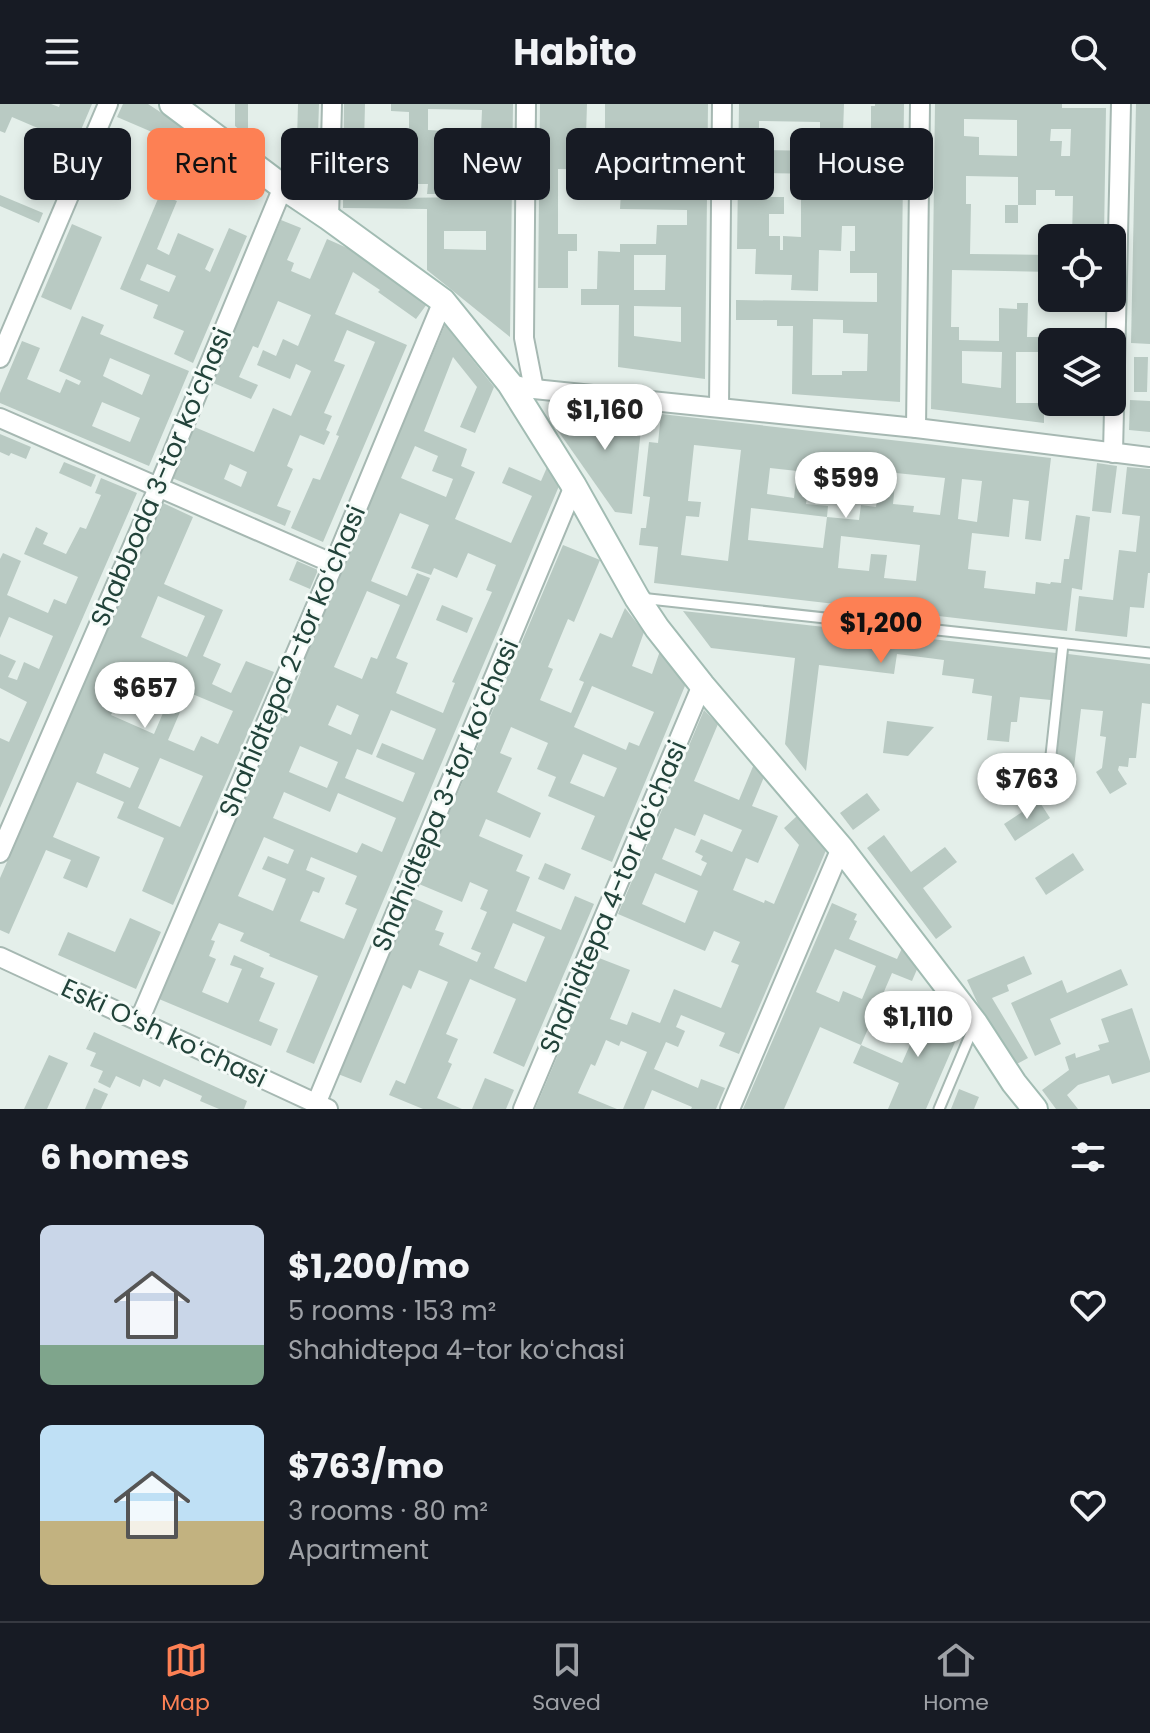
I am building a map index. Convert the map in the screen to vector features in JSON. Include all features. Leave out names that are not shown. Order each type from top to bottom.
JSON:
[{"type":"street","points":[[0,358],[108,104]]},
{"type":"street","points":[[172,104],[281,186]]},
{"type":"street","points":[[329,218],[332,104]]},
{"type":"street","points":[[522,387],[526,104]]},
{"type":"street","points":[[719,407],[722,104]]},
{"type":"street","points":[[916,428],[920,104]]},
{"type":"street","points":[[1113,453],[1121,104]]},
{"type":"street","name":"Shabboda 3-tor koʻchasi","points":[[0,853],[158,488],[281,192]]},
{"type":"street","points":[[302,200],[443,301],[522,387],[574,486],[657,628],[841,848],[975,1023],[1035,1109]]},
{"type":"street","name":"Shahidtepa 2-tor koʻchasi","points":[[139,1021],[443,301]]},
{"type":"street","points":[[522,387],[916,428],[1150,457]]},
{"type":"street","points":[[0,418],[334,564]]},
{"type":"street","name":"Shahidtepa 3-tor koʻchasi","points":[[322,1106],[574,486]]},
{"type":"street","name":"Shahidtepa 4-tor koʻchasi","points":[[523,1109],[702,685]]},
{"type":"street","points":[[730,1109],[841,848]]},
{"type":"street","name":"Eski Oʻsh koʻchasi","points":[[0,957],[322,1106]]},
{"type":"lane","points":[[637,598],[1150,653]]},
{"type":"lane","points":[[1047,792],[1063,644]]},
{"type":"lane","points":[[939,1109],[975,1023]]},
{"type":"building","points":[[0,104],[51,104],[59,107],[60,104],[92,104],[82,128],[38,128],[12,117],[5,133],[0,131]]},
{"type":"building","points":[[123,104],[148,104],[185,128],[147,130],[117,117]]},
{"type":"building","points":[[235,104],[248,104],[248,128],[235,126]]},
{"type":"building","points":[[298,104],[319,104],[318,128],[297,128]]},
{"type":"building","points":[[344,104],[365,104],[364,128],[344,128]]},
{"type":"building","points":[[391,104],[513,104],[513,128],[481,128],[482,110],[428,109],[428,130],[434,130],[434,194],[427,194],[428,184],[418,184],[418,128],[409,128],[409,112],[391,111]]},
{"type":"building","points":[[540,104],[587,104],[586,128],[566,128],[566,169],[558,169],[558,234],[577,234],[577,251],[568,251],[568,288],[538,288],[539,200],[550,200],[550,128],[540,128]]},
{"type":"building","points":[[605,104],[708,104],[708,128],[605,128]]},
{"type":"building","points":[[739,104],[844,104],[843,128],[820,128],[820,122],[759,121],[759,128],[739,128]]},
{"type":"building","points":[[904,104],[904,128],[871,128],[871,106]]},
{"type":"building","points":[[935,104],[1062,104],[1062,108],[1106,108],[1104,224],[1072,224],[1073,196],[1055,196],[1055,190],[1036,190],[1036,205],[1018,205],[1018,177],[966,176],[966,204],[971,204],[970,254],[1038,255],[1038,272],[952,270],[951,327],[959,327],[959,340],[999,341],[999,308],[1017,309],[1017,303],[1028,303],[1027,337],[1038,337],[1038,352],[1016,352],[1016,403],[1038,403],[1038,416],[1044,416],[1044,423],[931,409]],"holes":[[[964,119],[1017,120],[1017,156],[979,155],[979,137],[964,136]],[[1051,129],[1071,129],[1070,156],[1061,156],[1062,141],[1050,141]],[[962,351],[1002,352],[1001,388],[962,383]]]},
{"type":"building","points":[[1136,104],[1150,104],[1150,344],[1131,343]]},
{"type":"building","points":[[774,150],[790,151],[790,174],[774,173]]},
{"type":"building","points":[[0,195],[43,213],[39,223],[0,206]]},
{"type":"building","points":[[784,197],[784,214],[769,214],[769,236],[780,236],[780,250],[783,250],[783,236],[801,237],[801,200],[903,200],[900,402],[792,394],[793,326],[777,326],[777,320],[736,320],[736,300],[877,302],[877,273],[850,273],[850,251],[855,251],[855,226],[842,226],[841,251],[819,250],[818,291],[791,290],[792,275],[755,274],[756,249],[737,249],[738,200]],"holes":[[[813,319],[843,320],[843,333],[868,334],[867,371],[812,375]]]},
{"type":"building","points":[[434,198],[434,200],[512,200],[510,337],[427,270],[427,209],[343,208],[343,200]],"holes":[[[444,231],[486,231],[486,250],[444,249]]]},
{"type":"building","points":[[157,200],[177,201],[157,249],[169,255],[178,233],[214,249],[205,269],[210,272],[229,228],[247,236],[193,363],[174,354],[184,331],[153,318],[158,305],[120,289]],"holes":[[[147,264],[176,276],[169,292],[140,280]]]},
{"type":"building","points":[[621,200],[707,200],[705,379],[618,367],[619,305],[581,305],[581,289],[597,289],[598,251],[620,252],[620,244],[656,244],[657,225],[687,225],[687,210],[620,209]],"holes":[[[634,255],[666,255],[665,290],[634,290]],[[634,306],[681,307],[681,342],[634,336]]]},
{"type":"building","points":[[1005,205],[1018,205],[1018,223],[1005,223]]},
{"type":"building","points":[[281,220],[301,228],[287,260],[294,263],[291,271],[310,279],[327,239],[361,254],[427,304],[416,319],[353,272],[335,314],[407,345],[323,542],[291,528],[313,478],[320,480],[375,342],[347,330],[334,361],[345,365],[324,413],[332,416],[326,430],[330,432],[324,445],[300,435],[287,466],[293,469],[277,506],[291,511],[285,526],[170,477],[192,426],[254,452],[273,408],[291,416],[311,371],[296,364],[290,379],[257,365],[263,350],[276,356],[283,339],[298,346],[311,315],[278,301],[258,348],[253,346],[239,377],[258,385],[251,399],[211,382]],"holes":[[[230,464],[247,472],[241,487],[224,479]]]},
{"type":"building","points":[[72,224],[102,237],[71,310],[41,297]]},
{"type":"building","points":[[82,316],[104,325],[100,334],[189,371],[149,466],[0,403],[0,393],[22,341],[40,348],[27,379],[60,393],[66,379],[79,385],[81,381],[59,371]],"holes":[[[110,358],[150,375],[142,395],[103,376]],[[102,402],[140,418],[130,442],[92,426]]]},
{"type":"building","points":[[445,325],[494,387],[475,433],[460,427],[477,387],[453,357],[424,431],[467,449],[461,466],[475,472],[455,519],[511,543],[532,496],[502,483],[509,467],[541,481],[548,465],[562,479],[314,1064],[286,1052],[318,976],[240,941],[244,933],[219,923],[211,940],[215,941],[209,956],[216,959],[202,992],[228,1003],[242,969],[230,965],[234,955],[264,968],[260,977],[275,983],[259,1021],[278,1029],[271,1046],[159,999],[279,716],[283,718],[301,672],[298,671]],"holes":[[[415,446],[438,456],[432,471],[453,479],[446,497],[401,478]],[[400,513],[429,525],[411,568],[431,575],[434,568],[457,578],[468,553],[496,565],[486,590],[492,592],[452,682],[455,683],[443,713],[396,693],[408,663],[396,658],[430,578],[417,573],[407,596],[371,581]],[[367,591],[400,605],[377,659],[371,657],[362,679],[334,667]],[[337,705],[359,715],[351,735],[328,725]],[[391,710],[436,729],[423,760],[382,743],[376,757],[415,773],[403,802],[345,778],[357,749],[372,755]],[[300,746],[338,762],[327,788],[289,772]],[[284,792],[330,812],[338,793],[396,818],[382,852],[362,843],[357,853],[273,818]],[[264,837],[294,850],[288,864],[268,856],[262,869],[286,879],[273,911],[238,896]],[[311,857],[357,876],[345,904],[357,909],[344,939],[300,921],[313,891],[319,893],[325,878],[306,870]]]},
{"type":"building","points":[[1134,357],[1148,357],[1147,392],[1134,392]]},
{"type":"building","points":[[1130,400],[1150,401],[1150,432],[1129,430]]},
{"type":"building","points":[[551,410],[642,420],[632,514],[615,512],[549,418]]},
{"type":"building","points":[[661,414],[1051,458],[1041,541],[1025,539],[1029,501],[1013,499],[1009,537],[972,533],[968,569],[986,571],[984,588],[1035,594],[1036,582],[1061,583],[1064,559],[1069,559],[1076,515],[1090,517],[1082,590],[1072,588],[1067,631],[654,583],[658,547],[639,545],[641,528],[646,528],[650,497],[643,496],[649,442],[658,443]],"holes":[[[694,445],[741,450],[728,561],[681,555],[686,516],[699,517],[701,502],[688,501]],[[811,464],[868,471],[867,480],[879,482],[876,507],[861,505],[859,520],[827,517],[828,506],[806,504]],[[770,468],[797,471],[794,498],[767,494]],[[896,473],[945,478],[940,515],[913,512],[914,506],[893,504]],[[962,479],[982,481],[977,522],[958,519]],[[751,508],[827,517],[823,548],[748,540]],[[841,536],[920,545],[916,581],[884,578],[887,555],[871,554],[869,571],[838,568]]]},
{"type":"building","points":[[0,434],[31,447],[26,459],[0,452]]},
{"type":"building","points":[[64,462],[96,475],[91,487],[59,473]]},
{"type":"building","points":[[1097,463],[1117,466],[1111,513],[1092,511]]},
{"type":"building","points":[[1127,467],[1150,469],[1150,573],[1144,608],[1130,607],[1127,637],[1075,631],[1079,596],[1113,600],[1119,550],[1136,552],[1140,516],[1122,514]]},
{"type":"building","points":[[101,478],[137,493],[0,808],[0,738],[9,742],[27,702],[0,688],[0,654],[16,661],[8,677],[17,680],[24,662],[39,669],[53,636],[9,617],[0,638],[0,559],[3,553],[21,561],[7,595],[48,613],[54,599],[66,604],[78,577],[24,554],[36,527],[48,533],[43,544],[66,554],[80,527],[86,529],[101,495],[95,493]]},
{"type":"building","points":[[163,503],[193,517],[164,584],[223,610],[203,656],[221,664],[212,684],[231,693],[246,661],[274,672],[173,905],[142,891],[164,838],[117,818],[124,802],[77,782],[53,837],[100,857],[87,888],[63,878],[71,860],[46,850],[9,934],[0,930],[0,878]],"holes":[[[158,596],[205,616],[187,657],[141,637]],[[118,663],[174,687],[175,684],[191,690],[190,693],[233,711],[218,744],[201,736],[194,751],[168,740],[180,712],[166,706],[154,734],[111,715],[116,704],[103,698]],[[104,753],[139,768],[130,788],[96,773]],[[160,758],[203,776],[180,827],[138,808]]]},
{"type":"building","points":[[563,545],[600,560],[574,622],[568,619],[548,667],[553,669],[540,700],[571,713],[584,682],[579,680],[600,633],[612,638],[625,608],[644,632],[632,666],[652,674],[660,651],[687,681],[612,862],[581,849],[595,816],[548,796],[556,777],[537,769],[548,743],[511,727],[500,753],[512,758],[497,792],[541,813],[530,838],[486,819],[479,836],[523,855],[516,871],[530,877],[516,911],[561,930],[575,896],[594,904],[524,1067],[493,1053],[516,999],[470,979],[446,1034],[458,1039],[448,1062],[452,1064],[437,1098],[462,1109],[423,1109],[389,1095],[396,1080],[405,1084],[448,982],[419,970],[411,989],[403,985],[361,1083],[338,1074],[413,898],[443,911],[435,930],[444,933],[439,945],[477,962],[481,953],[471,949],[487,912],[480,909],[488,890],[470,882],[462,902],[419,884]],"holes":[[[592,686],[654,712],[639,746],[629,742],[626,750],[574,727]],[[583,754],[617,768],[604,797],[570,783]],[[513,923],[545,937],[526,982],[494,968]]]},
{"type":"building","points":[[297,561],[318,570],[310,589],[289,580]]},
{"type":"building","points":[[442,605],[473,618],[467,633],[436,620]]},
{"type":"building","points":[[683,611],[1056,653],[1051,700],[1020,697],[1017,722],[1011,722],[1009,742],[987,740],[992,696],[972,693],[974,679],[942,675],[944,660],[897,654],[894,674],[819,665],[806,771],[785,744],[795,658],[711,648]]},
{"type":"building","points":[[1068,654],[1150,664],[1150,704],[1142,703],[1136,758],[1129,758],[1128,767],[1119,766],[1118,770],[1127,784],[1110,794],[1096,772],[1102,768],[1106,737],[1100,736],[1103,711],[1081,709],[1073,776],[1054,774]]},
{"type":"building","points":[[704,710],[718,724],[694,781],[739,800],[754,764],[764,777],[752,806],[778,816],[758,863],[746,858],[733,890],[774,904],[799,845],[784,828],[797,816],[827,848],[739,1054],[719,1046],[725,1033],[681,1015],[676,1027],[685,1031],[678,1047],[666,1042],[654,1069],[698,1088],[701,1079],[725,1088],[716,1109],[691,1109],[652,1090],[644,1109],[623,1109],[647,1052],[621,1041],[619,1046],[606,1040],[595,1066],[591,1064],[578,1093],[617,1109],[535,1109],[599,958],[630,970],[610,1019],[627,1025],[632,1012],[660,1023],[674,989],[721,1008],[739,965],[731,962],[740,942],[714,931],[705,951],[618,914]],"holes":[[[704,814],[742,830],[732,852],[701,839],[695,852],[703,856],[701,860],[707,863],[701,876],[662,859],[675,828],[695,836]],[[655,873],[698,891],[685,923],[642,904]]]},
{"type":"building","points":[[887,721],[934,727],[908,756],[883,753]]},
{"type":"building","points":[[867,793],[880,810],[853,830],[840,813]]},
{"type":"building","points":[[1039,801],[1050,818],[1015,841],[1004,824]]},
{"type":"building","points":[[884,835],[911,872],[945,847],[957,862],[923,888],[952,927],[936,939],[867,848]]},
{"type":"building","points":[[1073,853],[1084,870],[1046,895],[1035,878]]},
{"type":"building","points":[[545,863],[571,874],[564,890],[538,879]]},
{"type":"building","points":[[832,903],[857,914],[849,939],[897,959],[903,946],[918,967],[912,981],[892,973],[861,1045],[820,1027],[784,1109],[743,1109]],"holes":[[[835,949],[876,966],[862,999],[843,991],[839,1002],[816,992]]]},
{"type":"building","points":[[130,918],[161,932],[136,989],[58,955],[68,932],[115,952]]},
{"type":"building","points":[[1024,956],[1032,974],[1007,985],[1009,991],[992,998],[1028,1058],[1015,1065],[967,980]]},
{"type":"building","points":[[1121,969],[1128,985],[1050,1019],[1061,1044],[1035,1056],[1011,1003],[1062,980],[1067,993]]},
{"type":"building","points":[[935,992],[962,1026],[926,1109],[888,1109],[899,1083],[853,1063],[861,1045],[902,1063],[913,1038],[916,1039]]},
{"type":"building","points":[[1132,1008],[1150,1061],[1150,1072],[1112,1084],[1109,1075],[1078,1085],[1067,1095],[1078,1109],[1056,1109],[1042,1090],[1069,1070],[1065,1057],[1075,1053],[1076,1058],[1100,1050],[1098,1045],[1109,1042],[1101,1019]]},
{"type":"building","points":[[94,1032],[247,1101],[244,1109],[219,1109],[200,1101],[202,1096],[164,1079],[160,1087],[143,1079],[140,1087],[116,1076],[110,1088],[98,1082],[103,1071],[90,1066],[96,1053],[86,1049]]},
{"type":"building","points":[[49,1055],[68,1063],[47,1109],[24,1109]]},
{"type":"building","points":[[485,1078],[514,1090],[506,1109],[472,1109]]},
{"type":"building","points":[[94,1088],[108,1094],[101,1109],[85,1109]]},
{"type":"building","points":[[959,1089],[979,1097],[974,1109],[951,1109]]}]
